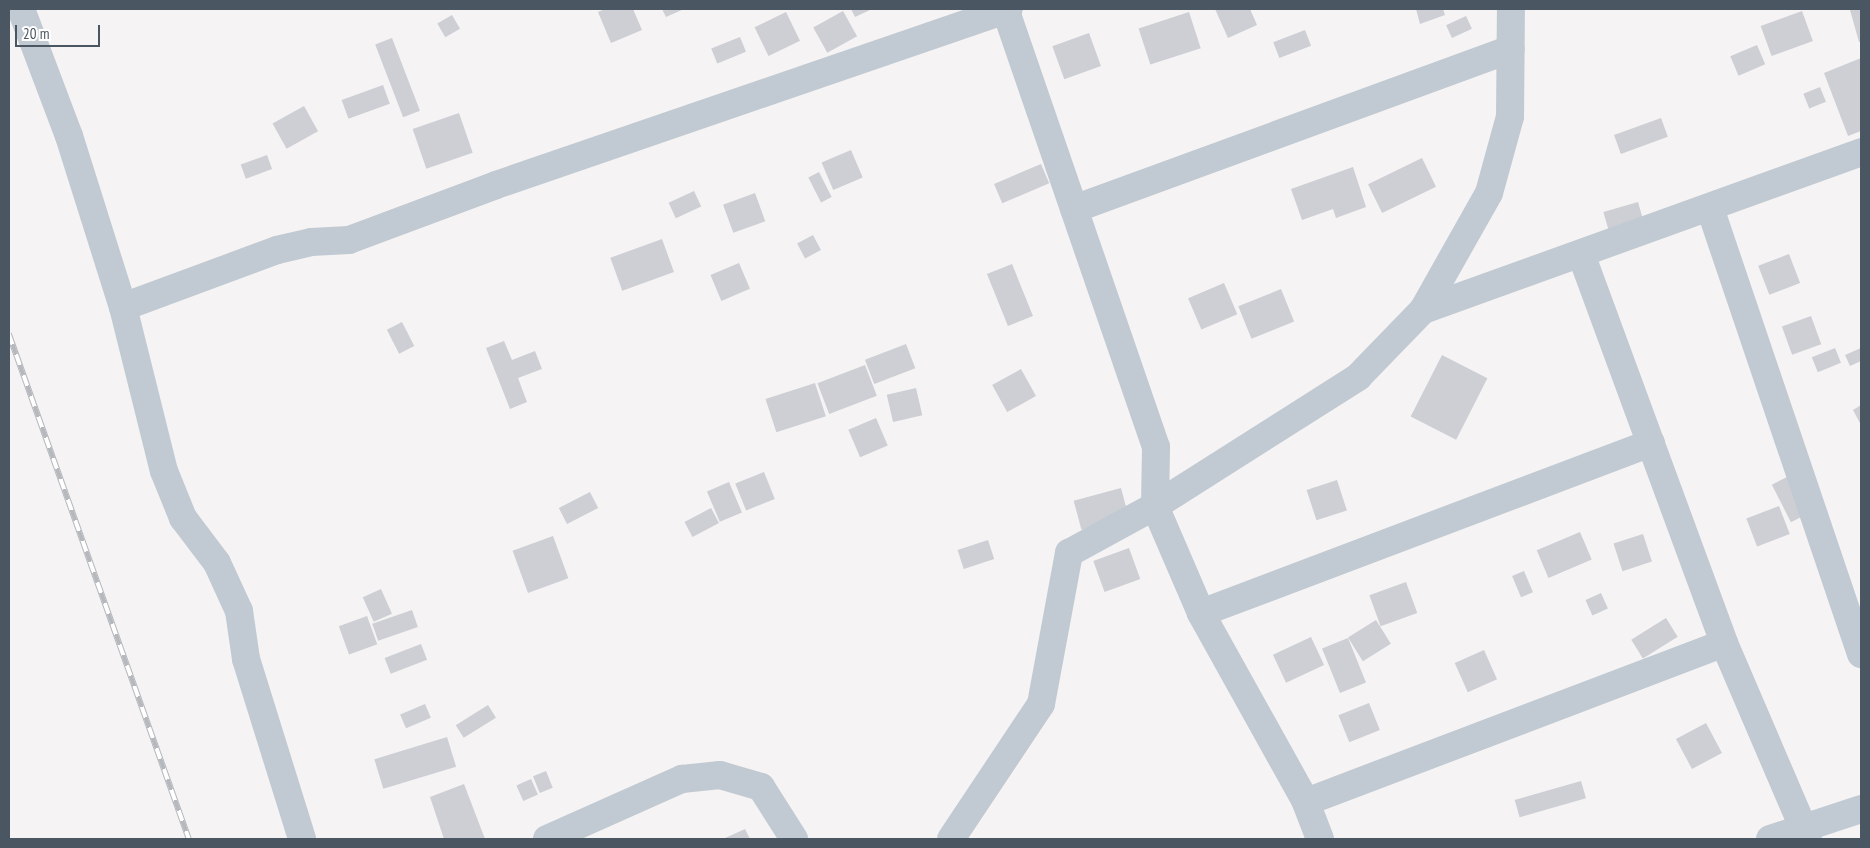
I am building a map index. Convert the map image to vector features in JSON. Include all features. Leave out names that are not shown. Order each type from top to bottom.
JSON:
[{"type":"street","points":[[21,9],[69,136],[124,307],[164,471],[183,518],[217,564],[239,611],[246,659],[302,839]]},
{"type":"street","points":[[124,307],[277,250],[311,242],[349,240],[515,178],[1006,9],[1156,447],[1156,506],[1201,613],[1306,802],[1320,839]]},
{"type":"street","points":[[951,839],[1041,704],[1069,553],[1156,506],[1358,377],[1423,310],[1489,193],[1510,117],[1511,9]]},
{"type":"street","points":[[1074,209],[1512,49]]},
{"type":"street","points":[[1423,310],[1861,152]]},
{"type":"street","points":[[1710,208],[1861,654]]},
{"type":"street","points":[[1581,254],[1724,643],[1806,833]]},
{"type":"street","points":[[1201,613],[1651,443]]},
{"type":"street","points":[[1306,802],[1724,643]]},
{"type":"street","points":[[547,839],[682,779],[720,775],[762,787],[794,839]]},
{"type":"street","points":[[1770,839],[1806,833],[1861,809]]},
{"type":"building","points":[[605,9],[633,9],[642,30],[611,43],[598,12]]},
{"type":"building","points":[[662,9],[684,9],[666,17]]},
{"type":"building","points":[[851,9],[872,9],[855,17]]},
{"type":"building","points":[[1215,9],[1250,9],[1257,25],[1228,38]]},
{"type":"building","points":[[1416,9],[1443,9],[1445,15],[1420,24]]},
{"type":"building","points":[[1861,9],[1861,42],[1859,42],[1850,10]]},
{"type":"building","points":[[843,11],[857,36],[827,53],[813,27]]},
{"type":"building","points":[[1802,11],[1813,41],[1772,56],[1761,26]]},
{"type":"building","points":[[786,12],[800,41],[769,56],[755,27]]},
{"type":"building","points":[[1189,12],[1201,48],[1150,65],[1139,28]]},
{"type":"building","points":[[452,15],[460,29],[445,37],[437,24]]},
{"type":"building","points":[[1466,16],[1472,29],[1452,38],[1446,25]]},
{"type":"building","points":[[1305,30],[1311,46],[1279,58],[1273,42]]},
{"type":"building","points":[[1089,33],[1101,66],[1064,79],[1052,46]]},
{"type":"building","points":[[740,37],[746,52],[717,63],[711,49]]},
{"type":"building","points":[[392,38],[420,111],[403,117],[375,44]]},
{"type":"building","points":[[1757,45],[1765,64],[1739,76],[1730,56]]},
{"type":"building","points":[[1861,58],[1861,131],[1848,136],[1824,73]]},
{"type":"building","points":[[383,85],[390,104],[348,119],[342,100]]},
{"type":"building","points":[[1820,87],[1826,102],[1809,109],[1803,94]]},
{"type":"building","points":[[304,106],[318,131],[287,149],[273,123]]},
{"type":"building","points":[[459,113],[473,153],[426,169],[413,129]]},
{"type":"building","points":[[1661,118],[1668,137],[1621,154],[1614,135]]},
{"type":"building","points":[[851,150],[863,178],[833,190],[822,163]]},
{"type":"building","points":[[267,155],[272,169],[246,179],[241,165]]},
{"type":"building","points":[[1422,158],[1436,187],[1382,213],[1368,184]]},
{"type":"building","points":[[1041,164],[1049,183],[1002,203],[994,184]]},
{"type":"building","points":[[1353,167],[1366,207],[1336,218],[1333,209],[1302,220],[1291,189]]},
{"type":"building","points":[[819,172],[832,197],[821,202],[808,177]]},
{"type":"building","points":[[694,191],[701,206],[676,218],[669,203]]},
{"type":"building","points":[[755,193],[765,221],[733,233],[723,205]]},
{"type":"building","points":[[1638,202],[1645,227],[1611,237],[1603,212]]},
{"type":"building","points":[[813,235],[821,250],[805,258],[797,243]]},
{"type":"building","points":[[662,239],[674,272],[622,291],[610,258]]},
{"type":"building","points":[[1789,254],[1800,283],[1769,295],[1758,266]]},
{"type":"building","points":[[739,263],[750,289],[721,301],[710,275]]},
{"type":"building","points":[[1012,264],[1033,316],[1008,326],[987,274]]},
{"type":"building","points":[[1224,283],[1237,314],[1201,330],[1188,298]]},
{"type":"building","points":[[1281,289],[1294,321],[1251,339],[1238,306]]},
{"type":"building","points":[[1811,316],[1821,344],[1792,355],[1782,327]]},
{"type":"building","points":[[402,322],[414,346],[399,354],[387,330]]},
{"type":"building","points":[[504,341],[512,360],[535,351],[542,369],[518,378],[527,402],[510,409],[486,348]]},
{"type":"building","points":[[906,344],[915,368],[874,384],[865,360]]},
{"type":"building","points":[[1835,348],[1841,363],[1818,372],[1812,357]]},
{"type":"building","points":[[1861,348],[1861,361],[1850,366],[1845,355]]},
{"type":"building","points":[[1442,355],[1487,378],[1456,440],[1411,416]]},
{"type":"building","points":[[865,365],[877,396],[829,414],[817,383]]},
{"type":"building","points":[[1021,369],[1036,396],[1007,412],[992,385]]},
{"type":"building","points":[[815,383],[826,416],[776,432],[766,399]]},
{"type":"building","points":[[916,388],[922,415],[893,422],[887,395]]},
{"type":"building","points":[[1861,405],[1861,425],[1853,410]]},
{"type":"building","points":[[876,418],[888,446],[860,457],[848,430]]},
{"type":"building","points":[[764,472],[775,499],[746,511],[735,484]]},
{"type":"building","points":[[1787,477],[1806,514],[1791,522],[1772,485]]},
{"type":"building","points":[[1337,480],[1347,510],[1316,520],[1307,490]]},
{"type":"building","points":[[729,482],[742,512],[720,522],[707,491]]},
{"type":"building","points":[[1121,488],[1129,517],[1081,530],[1074,501]]},
{"type":"building","points":[[590,492],[598,508],[567,524],[559,508]]},
{"type":"building","points":[[1779,506],[1790,534],[1757,547],[1746,519]]},
{"type":"building","points":[[711,508],[719,523],[692,537],[685,522]]},
{"type":"building","points":[[1580,532],[1592,560],[1548,578],[1537,550]]},
{"type":"building","points":[[1643,534],[1652,562],[1622,571],[1614,544]]},
{"type":"building","points":[[553,536],[568,578],[528,593],[513,551]]},
{"type":"building","points":[[988,540],[994,559],[964,569],[958,550]]},
{"type":"building","points":[[1129,548],[1140,579],[1105,592],[1093,561]]},
{"type":"building","points":[[1524,571],[1533,592],[1521,597],[1512,576]]},
{"type":"building","points":[[1406,582],[1417,613],[1381,626],[1369,595]]},
{"type":"building","points":[[381,589],[392,614],[374,622],[363,597]]},
{"type":"building","points":[[1601,593],[1608,609],[1592,615],[1585,600]]},
{"type":"building","points":[[412,610],[418,627],[378,641],[372,624]]},
{"type":"building","points":[[367,616],[377,644],[349,654],[339,626]]},
{"type":"building","points":[[1666,618],[1678,637],[1643,658],[1631,640]]},
{"type":"building","points":[[1376,620],[1391,644],[1363,661],[1348,637]]},
{"type":"building","points":[[1311,637],[1324,665],[1286,683],[1273,655]]},
{"type":"building","points":[[1348,638],[1366,683],[1340,693],[1322,648]]},
{"type":"building","points":[[421,644],[427,660],[391,674],[385,658]]},
{"type":"building","points":[[1484,650],[1497,679],[1468,692],[1455,663]]},
{"type":"building","points":[[1369,703],[1380,730],[1349,742],[1338,715]]},
{"type":"building","points":[[425,704],[431,718],[406,728],[400,715]]},
{"type":"building","points":[[488,705],[496,718],[464,738],[456,725]]},
{"type":"building","points":[[1706,723],[1722,753],[1692,769],[1676,739]]},
{"type":"building","points":[[447,737],[456,767],[383,789],[374,759]]},
{"type":"building","points":[[546,771],[553,788],[540,793],[533,776]]},
{"type":"building","points":[[531,779],[538,795],[523,801],[516,786]]},
{"type":"building","points":[[1581,781],[1586,798],[1520,817],[1515,800]]},
{"type":"building","points":[[464,784],[485,839],[444,839],[430,797]]},
{"type":"building","points":[[745,829],[750,839],[723,839]]},
{"type":"railway","points":[[9,334],[189,839]]}]
